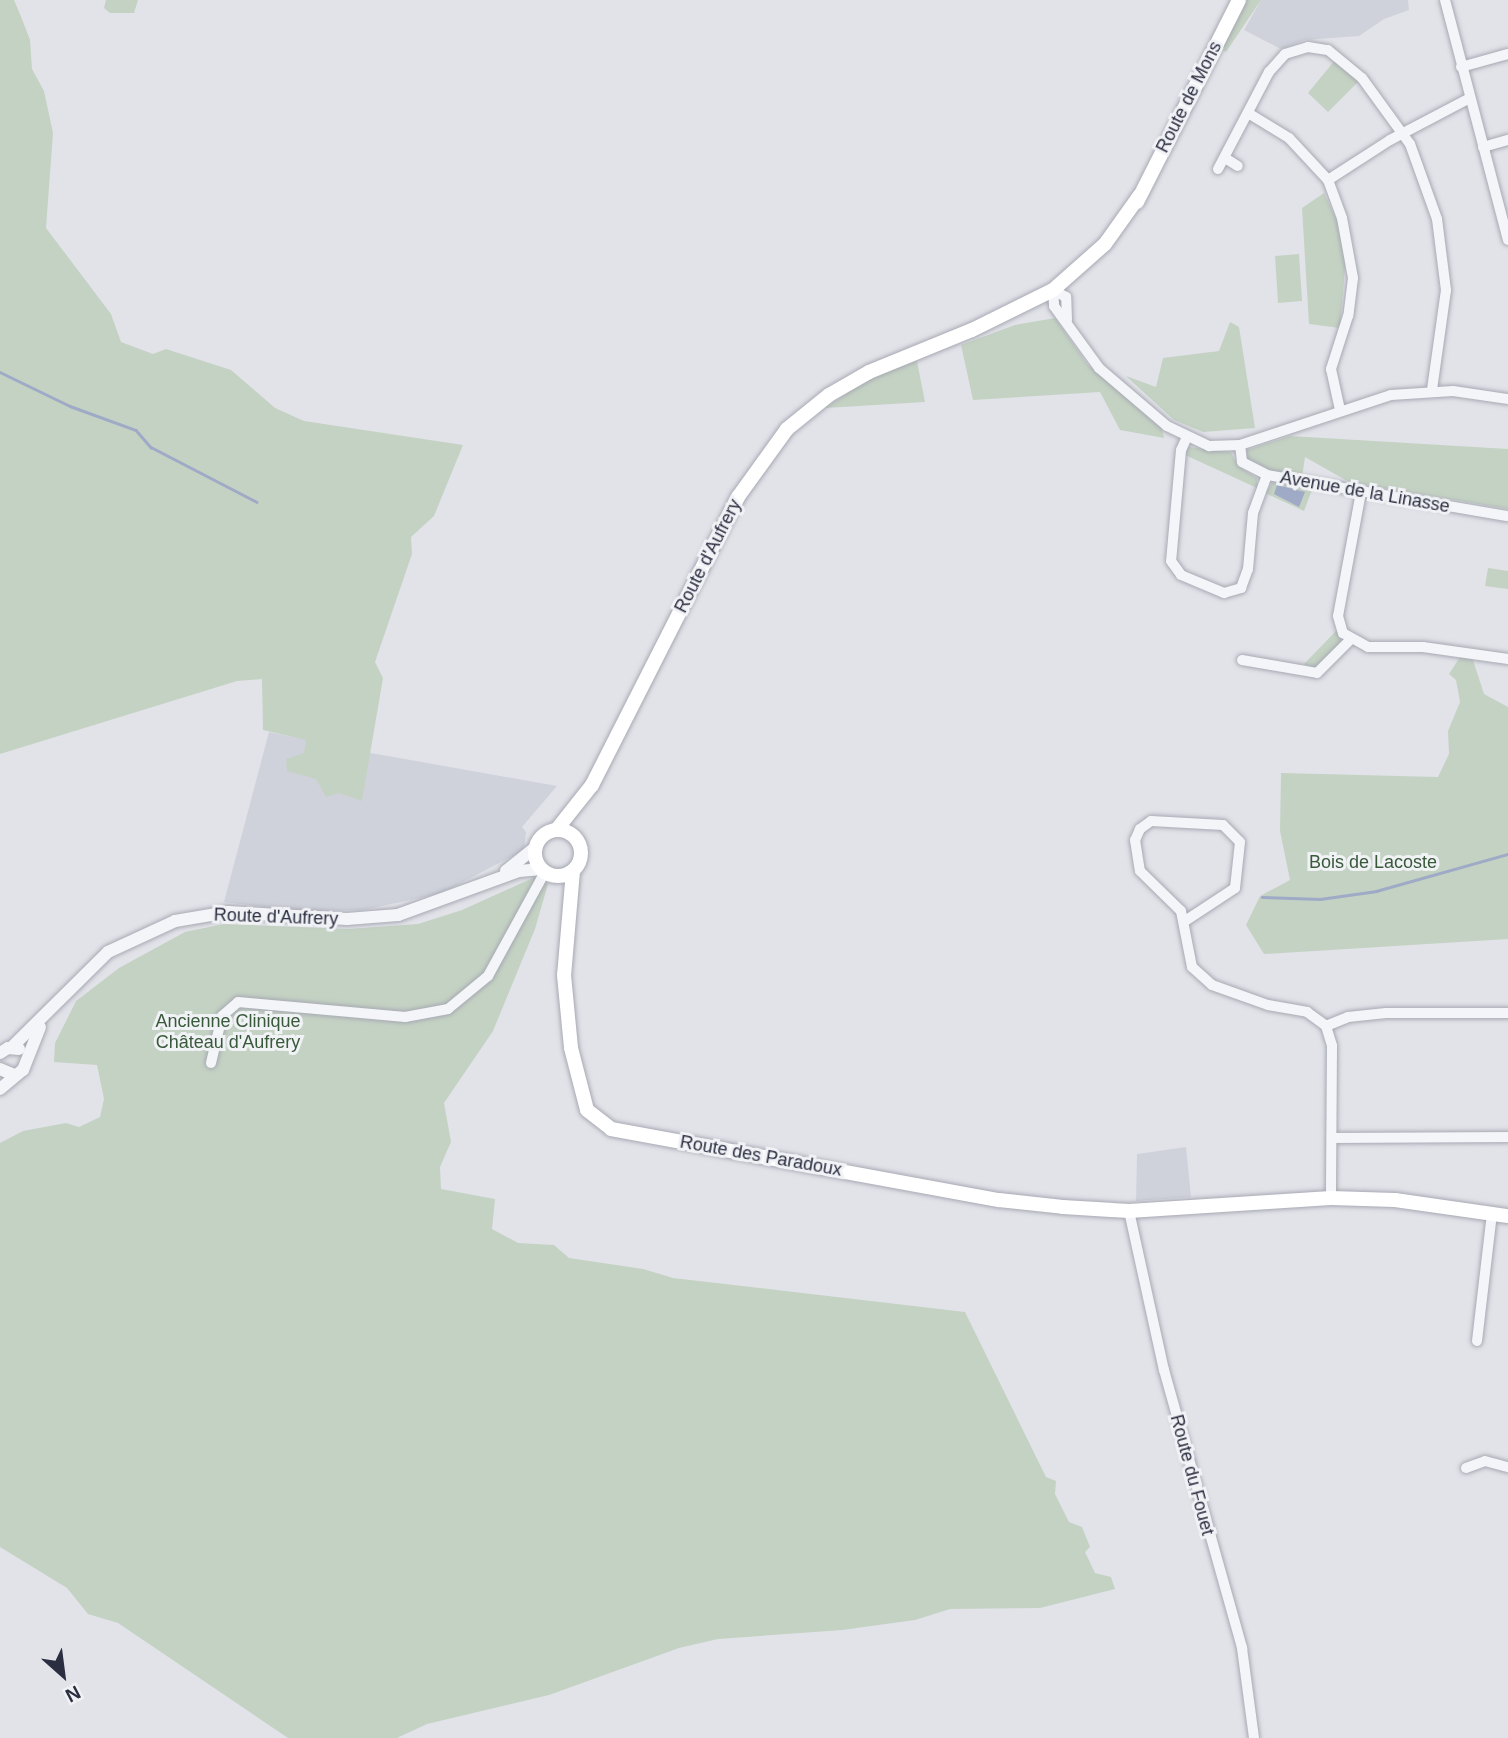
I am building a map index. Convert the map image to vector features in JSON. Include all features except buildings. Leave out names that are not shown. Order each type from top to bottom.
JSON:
[{"type":"main road","name":"Route de Mons","points":[[804,414],[869,372],[1056,295],[1105,244],[1140,195],[1239,0]]},
{"type":"main road","name":"Route d'Aufrery","points":[[577,838],[592,785],[738,497],[764,456],[804,414]]},
{"type":"main road","name":"Route d'Aufrery","points":[[557,829],[592,785]]},
{"type":"main road","points":[[546,872],[573,871],[582,852],[577,838],[557,829],[543,835],[536,847],[546,872],[561,893],[570,925]]},
{"type":"main road","name":"Route des Paradoux","points":[[573,871],[564,975],[571,1048],[582,1100],[601,1124],[624,1133],[999,1200],[1129,1211],[1332,1198],[1395,1200],[1508,1216]]},
{"type":"street","points":[[1445,0],[1508,240]]},
{"type":"street","points":[[1218,169],[1277,61],[1297,48],[1318,47],[1336,54],[1362,78],[1403,133],[1427,184],[1444,254],[1444,314],[1432,390]]},
{"type":"street","points":[[1461,67],[1508,54]]},
{"type":"street","points":[[1328,180],[1403,133],[1469,98]]},
{"type":"street","points":[[1248,113],[1289,138],[1328,180],[1353,267],[1348,316],[1331,369],[1340,411]]},
{"type":"street","points":[[1483,147],[1508,140]]},
{"type":"street","points":[[1225,158],[1238,166]]},
{"type":"street","points":[[1056,295],[1067,320],[1100,368],[1186,439],[1209,446],[1240,445],[1391,395],[1432,390],[1508,399]]},
{"type":"street","points":[[1186,439],[1181,450],[1171,561],[1181,575],[1224,593],[1241,588],[1248,569],[1253,513],[1267,475]]},
{"type":"street","name":"Avenue de la Linasse","points":[[1240,445],[1242,462],[1267,475],[1508,516]]},
{"type":"street","points":[[1361,492],[1338,616],[1350,640],[1368,647],[1423,646],[1508,660]]},
{"type":"street","points":[[1242,660],[1317,673],[1350,640]]},
{"type":"street","points":[[1185,921],[1235,888],[1240,842],[1223,825],[1150,821],[1140,828],[1135,840],[1140,871],[1149,884],[1174,901],[1185,921],[1188,957],[1203,980],[1268,1005],[1307,1012],[1326,1026],[1332,1046],[1335,1138],[1332,1198]]},
{"type":"street","name":"Route d'Aufrery","points":[[491,881],[536,847]]},
{"type":"street","points":[[211,1063],[222,1016],[238,1002],[261,1000],[405,1017],[448,1009],[488,976],[546,872]]},
{"type":"street","name":"Route d'Aufrery","points":[[4,1050],[47,1014],[72,983],[108,952],[175,921],[228,912],[374,918],[418,910],[491,881],[546,872]]},
{"type":"street","points":[[1326,1026],[1348,1017],[1386,1013],[1508,1013]]},
{"type":"street","name":"Route d'Aufrery","points":[[14,1075],[23,1070],[25,1058],[47,1014]]},
{"type":"street","points":[[4,1050],[25,1058]]},
{"type":"street","points":[[0,1069],[14,1075],[0,1089]]},
{"type":"street","points":[[1335,1138],[1508,1137]]},
{"type":"street","name":"Route du Fouet","points":[[1129,1211],[1164,1370],[1242,1648],[1254,1738]]},
{"type":"street","points":[[1477,1341],[1492,1213]]},
{"type":"street","points":[[1466,1468],[1485,1461],[1508,1466]]},
{"type":"shaded area","points":[[1261,0],[1408,0],[1409,10],[1384,19],[1359,36],[1304,40],[1281,49],[1244,30]]},
{"type":"shaded area","points":[[269,732],[557,786],[522,827],[526,832],[524,850],[442,893],[364,910],[301,911],[224,902]]},
{"type":"shaded area","points":[[1186,1147],[1191,1197],[1136,1201],[1137,1154]]},
{"type":"green space","points":[[0,0],[14,0],[22,19],[30,40],[32,69],[44,91],[53,133],[46,228],[111,314],[121,342],[153,354],[166,349],[231,370],[275,408],[304,421],[463,445],[434,516],[411,537],[412,554],[375,662],[383,678],[362,801],[339,793],[326,797],[316,779],[287,771],[286,759],[304,753],[306,740],[263,730],[262,679],[237,681],[0,754]]},
{"type":"green space","points":[[106,0],[138,0],[134,13],[110,13],[104,8]]},
{"type":"green space","points":[[1246,0],[1261,0],[1226,52],[1220,49]]},
{"type":"green space","points":[[1335,60],[1358,82],[1328,112],[1308,93]]},
{"type":"green space","points":[[1324,193],[1339,225],[1346,256],[1340,328],[1309,324],[1302,208]]},
{"type":"green space","points":[[1299,254],[1302,301],[1278,303],[1275,256]]},
{"type":"green space","points":[[1055,318],[1087,364],[1162,429],[1164,438],[1120,430],[1100,392],[973,400],[961,345],[1015,325]]},
{"type":"green space","points":[[1230,322],[1239,327],[1255,428],[1203,432],[1174,420],[1126,376],[1156,387],[1163,358],[1219,351]]},
{"type":"green space","points":[[917,361],[925,402],[825,408],[870,378]]},
{"type":"green space","points":[[1290,436],[1508,449],[1508,509],[1349,482],[1305,457],[1302,478],[1266,470],[1246,459],[1247,450]]},
{"type":"green space","points":[[1189,447],[1231,452],[1238,466],[1257,478],[1257,488],[1183,454]]},
{"type":"green space","points":[[1273,482],[1312,490],[1304,511],[1265,493]]},
{"type":"green space","points":[[1488,568],[1508,571],[1508,589],[1485,586]]},
{"type":"green space","points":[[1337,630],[1343,642],[1316,670],[1304,664]]},
{"type":"green space","name":"Bois de Lacoste","points":[[1460,657],[1473,660],[1484,694],[1508,707],[1508,939],[1264,954],[1246,925],[1260,896],[1290,880],[1280,831],[1281,773],[1438,777],[1449,754],[1448,731],[1460,702],[1456,680],[1449,674]]},
{"type":"green space","name":"Ancienne Clinique Château d'Aufrery","points":[[535,877],[548,884],[535,929],[493,1031],[444,1103],[451,1142],[440,1167],[441,1189],[495,1199],[492,1229],[518,1243],[554,1245],[569,1258],[643,1269],[673,1278],[965,1312],[1046,1477],[1056,1481],[1055,1494],[1069,1522],[1082,1527],[1090,1547],[1085,1552],[1095,1573],[1111,1577],[1115,1589],[1040,1608],[950,1609],[915,1620],[842,1630],[718,1639],[679,1648],[549,1695],[427,1724],[397,1738],[288,1738],[118,1623],[88,1614],[67,1588],[0,1547],[0,1143],[23,1131],[66,1123],[79,1127],[100,1117],[104,1099],[97,1065],[54,1062],[55,1043],[76,1001],[119,968],[185,932],[224,924],[348,929],[418,924],[462,910]]},
{"type":"water","points":[[1277,485],[1305,492],[1299,507],[1274,494]]},
{"type":"waterway","points":[[0,372],[70,406],[136,430],[151,447],[257,502]]},
{"type":"waterway","points":[[1262,897],[1320,899],[1376,891],[1508,854]]}]
